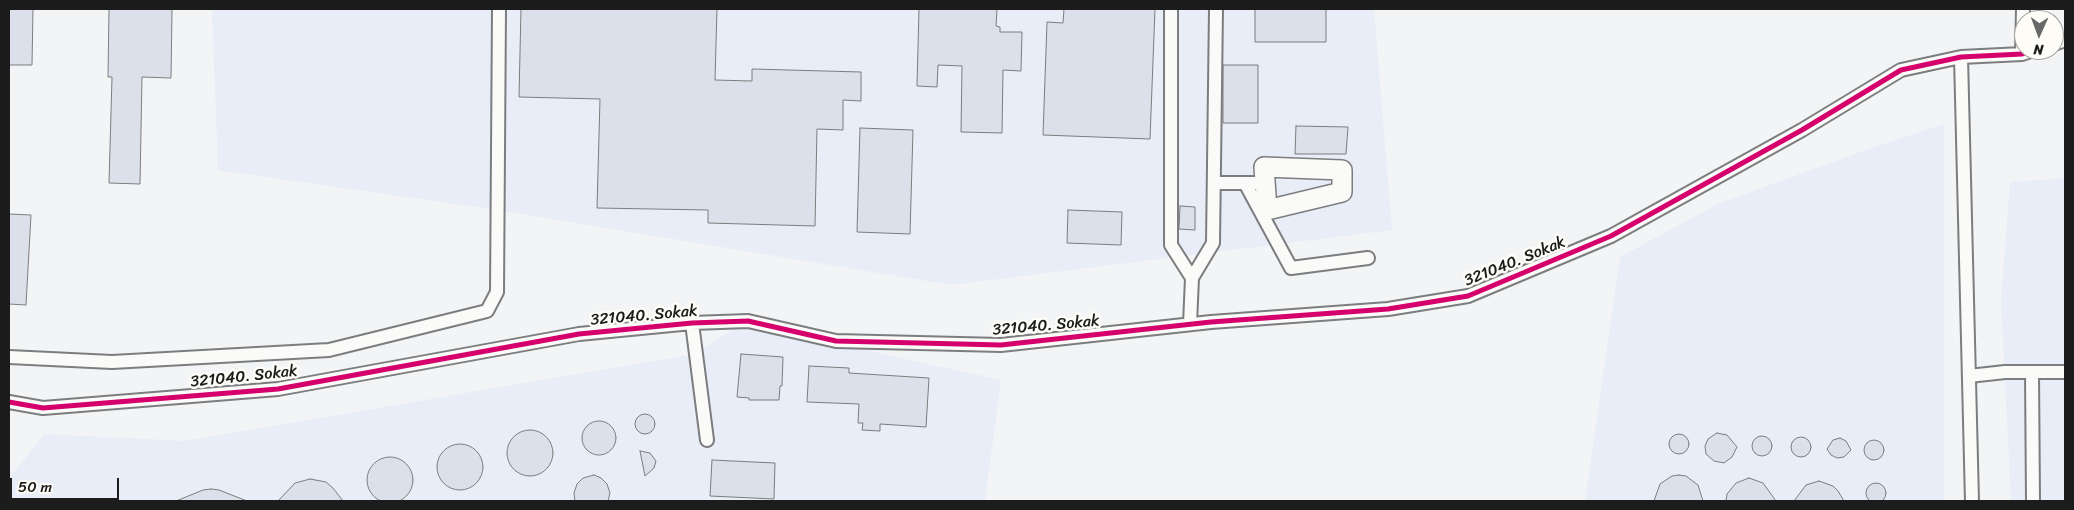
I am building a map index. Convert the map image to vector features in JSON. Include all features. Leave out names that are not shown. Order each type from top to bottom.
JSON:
[{"type":"street","points":[[9,357],[112,362],[328,350],[487,311],[497,292],[499,9]]},
{"type":"street","points":[[1171,9],[1171,244],[1192,278]]},
{"type":"street","points":[[1190,324],[1192,278],[1213,243],[1216,9]]},
{"type":"street","name":"321040. Sokak","points":[[9,402],[43,408],[278,389],[578,334],[692,323],[748,321],[836,341],[1001,345],[1190,324],[1388,309],[1468,296],[1611,236],[1802,130],[1901,70],[1962,57],[2014,53]]},
{"type":"street","points":[[1962,57],[1972,501]]},
{"type":"street","points":[[1214,183],[1265,183]]},
{"type":"street","points":[[1245,183],[1291,268],[1368,258]]},
{"type":"street","points":[[692,323],[707,440]]},
{"type":"street","points":[[2032,372],[2033,501]]},
{"type":"street","points":[[1969,376],[2065,372]]},
{"type":"shaded area","points":[[212,9],[1374,9],[1392,230],[951,285],[498,210],[218,170]]},
{"type":"shaded area","points":[[1944,124],[1944,501],[1585,501],[1620,257],[1718,204],[1874,147]]},
{"type":"shaded area","points":[[2065,178],[2065,501],[2011,501],[2001,301],[2010,182]]},
{"type":"shaded area","points":[[743,323],[1001,380],[985,501],[9,501],[9,478],[45,434],[185,441],[694,354]]},
{"type":"building","points":[[9,9],[33,9],[32,65],[9,65]]},
{"type":"building","points":[[109,9],[172,9],[171,78],[142,77],[140,184],[109,183],[112,77],[108,77]]},
{"type":"building","points":[[521,9],[717,9],[715,80],[752,81],[752,69],[861,72],[861,101],[843,100],[843,130],[817,129],[815,226],[708,223],[708,210],[597,208],[600,99],[519,97]]},
{"type":"building","points":[[919,9],[997,9],[996,26],[1000,27],[1000,32],[1022,32],[1021,71],[1003,70],[1002,133],[961,132],[962,66],[938,65],[937,87],[917,86]]},
{"type":"building","points":[[1064,9],[1155,9],[1150,139],[1043,135],[1047,22],[1063,23]]},
{"type":"building","points":[[1255,9],[1326,9],[1326,42],[1255,42]]},
{"type":"building","points":[[1223,65],[1258,65],[1258,123],[1223,123]]},
{"type":"building","points":[[1296,126],[1348,127],[1346,154],[1295,154]]},
{"type":"building","points":[[860,128],[913,130],[910,234],[857,232]]},
{"type":"building","points":[[1180,206],[1195,207],[1195,230],[1179,229]]},
{"type":"building","points":[[1068,210],[1122,212],[1121,245],[1067,243]]},
{"type":"building","points":[[9,214],[31,215],[26,305],[9,304]]},
{"type":"building","points":[[741,354],[783,357],[782,386],[780,386],[779,400],[749,400],[749,398],[737,397]]},
{"type":"building","points":[[809,366],[849,368],[849,373],[929,378],[926,427],[880,424],[880,431],[862,430],[863,423],[858,423],[859,404],[807,402]]},
{"type":"building","points":[[645,414],[652,417],[655,424],[652,431],[645,434],[638,431],[635,424],[638,417]]},
{"type":"building","points":[[599,421],[606,422],[611,426],[615,431],[615,445],[611,450],[606,454],[599,455],[592,454],[587,450],[583,445],[582,438],[583,431],[587,426],[592,422]]},
{"type":"building","points":[[525,430],[535,430],[549,440],[553,453],[549,466],[543,472],[535,476],[525,476],[511,466],[507,458],[507,448],[517,434]]},
{"type":"building","points":[[1717,433],[1727,435],[1737,447],[1732,457],[1724,463],[1714,461],[1706,454],[1705,446],[1708,439]]},
{"type":"building","points":[[1679,434],[1686,437],[1689,444],[1686,451],[1679,454],[1672,451],[1669,444],[1672,437]]},
{"type":"building","points":[[1762,436],[1769,439],[1772,446],[1769,453],[1762,456],[1755,453],[1752,446],[1755,439]]},
{"type":"building","points":[[1801,437],[1808,440],[1811,447],[1808,454],[1801,457],[1794,454],[1791,447],[1794,440]]},
{"type":"building","points":[[1840,438],[1846,441],[1851,450],[1844,457],[1837,458],[1831,455],[1827,449],[1833,440]]},
{"type":"building","points":[[1874,440],[1881,443],[1884,450],[1881,457],[1874,460],[1867,457],[1864,450],[1867,443]]},
{"type":"building","points":[[455,444],[465,444],[479,454],[483,467],[479,480],[473,486],[465,490],[455,490],[441,480],[437,472],[437,462],[447,448]]},
{"type":"building","points":[[640,451],[650,453],[656,461],[654,468],[645,476]]},
{"type":"building","points":[[390,457],[403,461],[409,467],[413,480],[409,493],[403,499],[390,503],[377,499],[371,493],[367,480],[371,467],[377,461]]},
{"type":"building","points":[[712,460],[775,463],[774,499],[710,496]]},
{"type":"building","points":[[594,475],[601,478],[607,484],[610,493],[608,501],[575,501],[574,493],[577,484],[583,478]]},
{"type":"building","points":[[1672,476],[1686,476],[1698,485],[1703,501],[1654,501],[1660,484]]},
{"type":"building","points":[[1749,478],[1763,483],[1776,501],[1726,501],[1727,494],[1736,483]]},
{"type":"building","points":[[310,479],[326,482],[343,501],[278,501],[295,483]]},
{"type":"building","points":[[1819,481],[1833,486],[1844,501],[1794,501],[1806,485]]},
{"type":"building","points":[[1876,483],[1883,486],[1886,493],[1883,500],[1876,503],[1869,500],[1866,493],[1869,486]]},
{"type":"building","points":[[203,490],[219,490],[247,501],[176,501]]},
{"type":"cycle path","points":[[9,402],[43,408],[278,389],[579,334],[692,323],[748,321],[836,341],[1001,345],[1211,322],[1388,309],[1468,296],[1611,236],[1802,130],[1901,70],[1961,57],[2014,54]]}]
